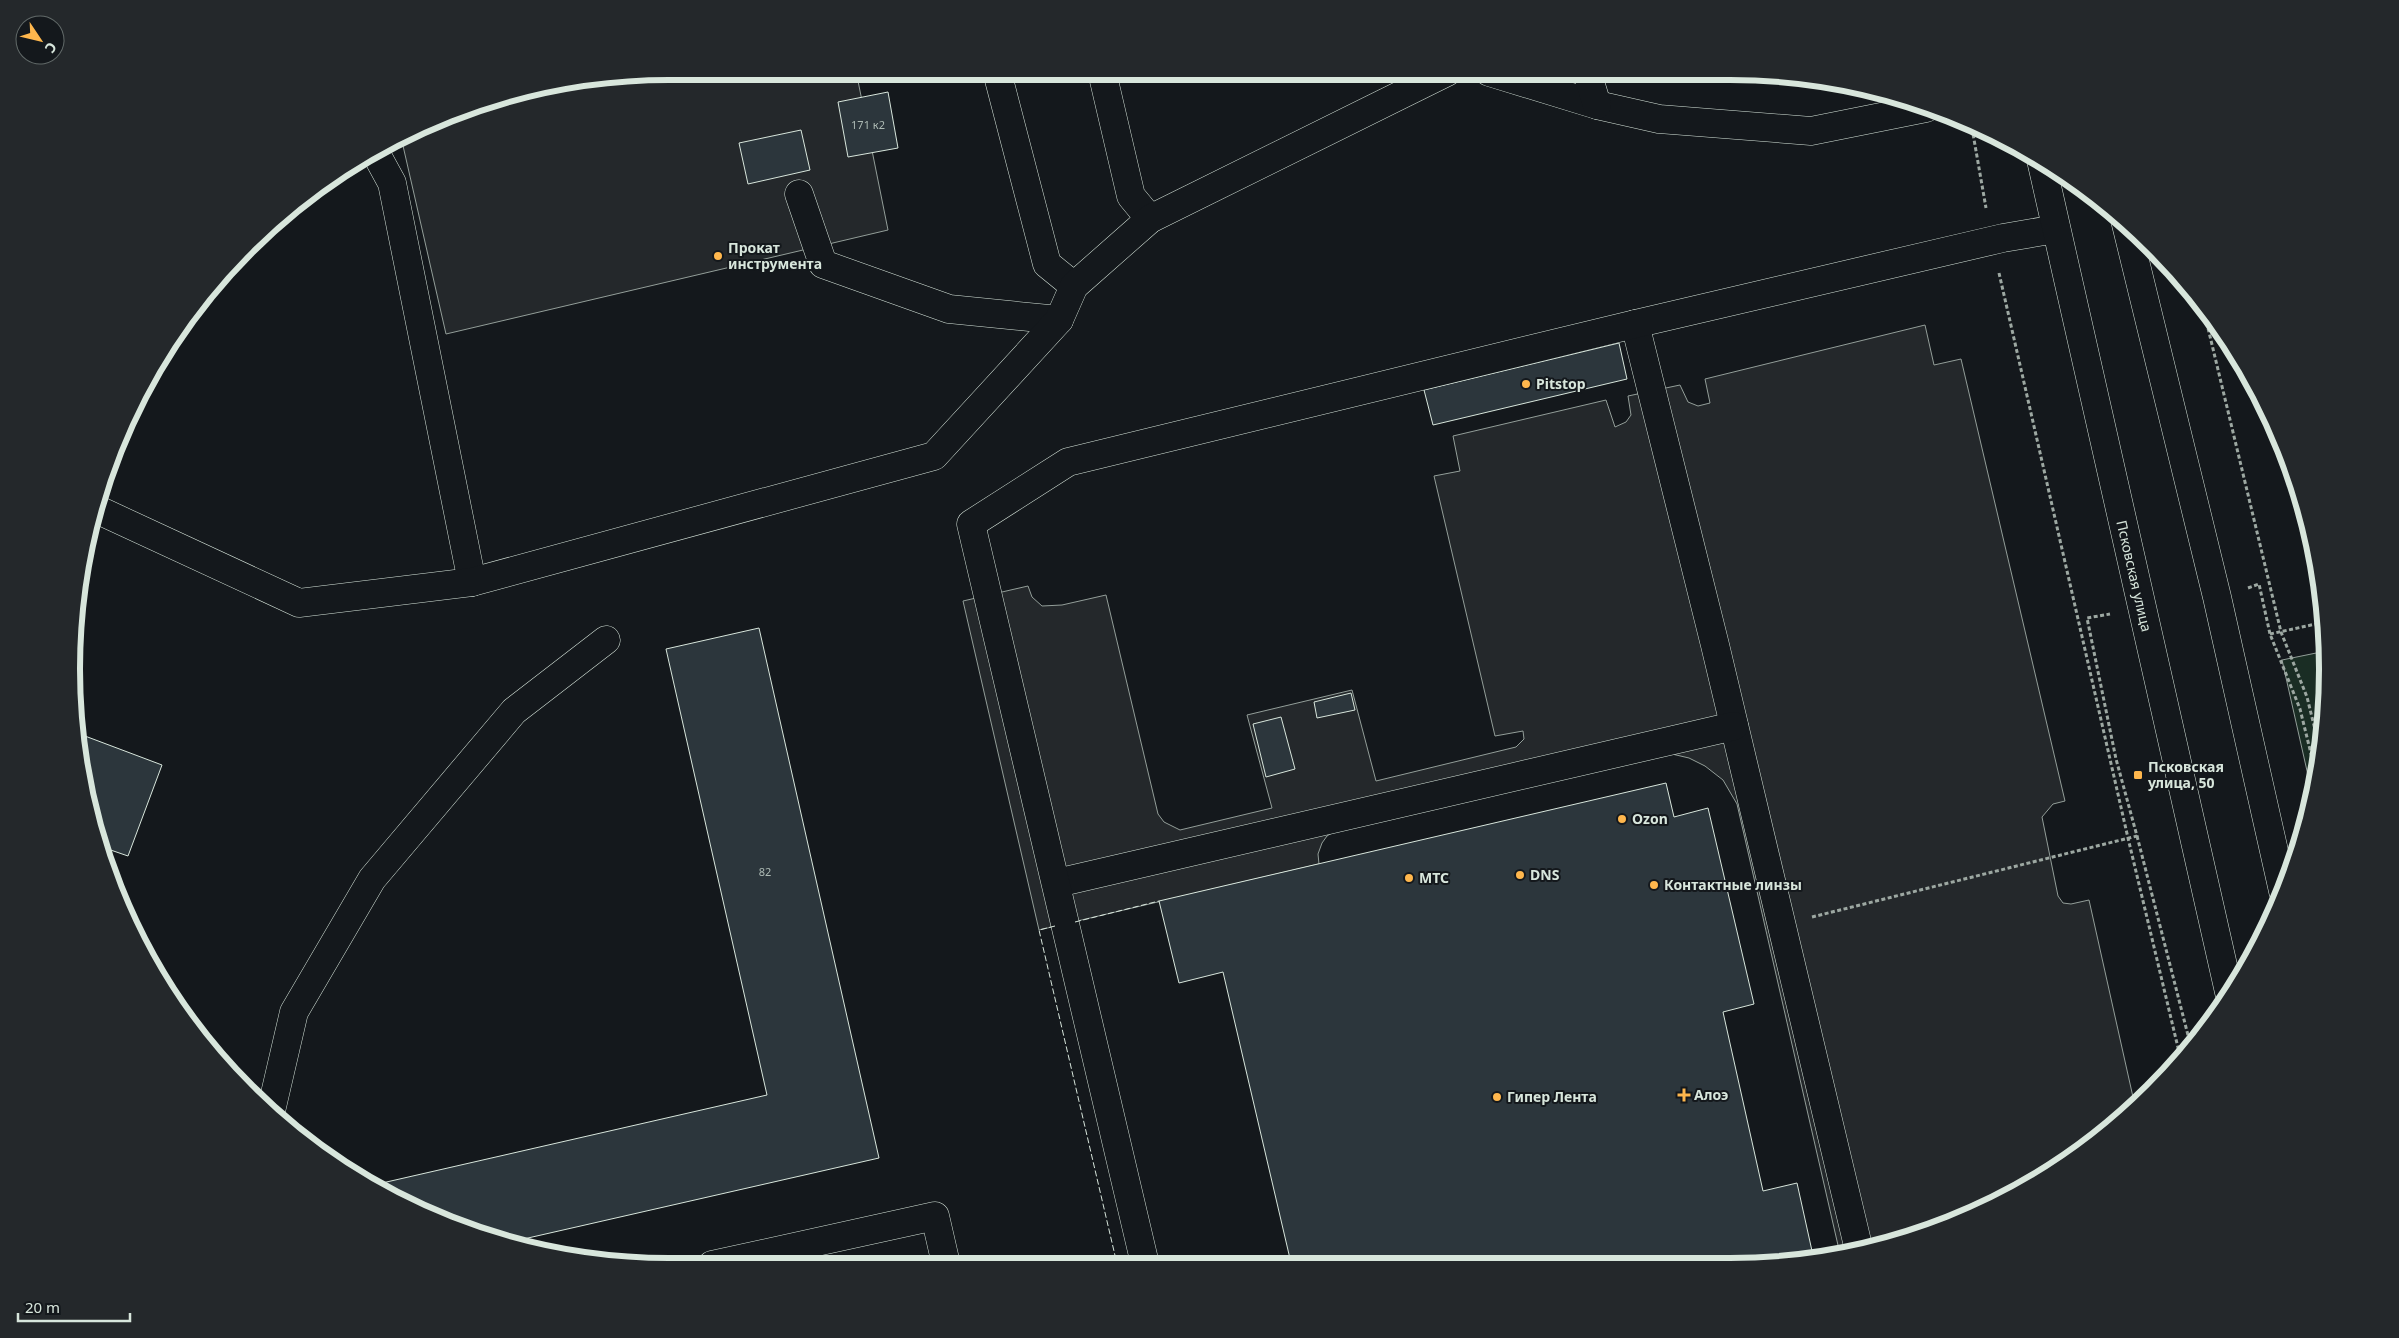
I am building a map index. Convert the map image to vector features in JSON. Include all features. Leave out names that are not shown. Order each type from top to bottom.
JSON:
[{"type":"street","points":[[999,80],[1047,264],[1074,286]]},
{"type":"street","points":[[1104,80],[1132,196],[1150,219]]},
{"type":"street","points":[[102,512],[299,603],[472,582],[934,456],[1059,320],[1074,286],[1150,219],[1431,80]]},
{"type":"street","points":[[1515,80],[1597,105],[1659,118],[1811,132],[1916,110]]},
{"type":"street","points":[[1589,80],[1597,105]]},
{"type":"street","points":[[378,157],[392,183],[472,582]]},
{"type":"street","name":"Псковская улица","points":[[2042,170],[2227,984]]},
{"type":"street","points":[[799,194],[823,264],[949,309],[1059,320]]},
{"type":"street","points":[[1145,1258],[971,524],[1068,462],[1634,324],[2056,229]]},
{"type":"street","points":[[2128,235],[2217,598],[2280,878]]},
{"type":"street","points":[[1634,324],[1734,726],[1858,1244]]},
{"type":"street","points":[[273,1104],[294,1012],[372,879],[514,710],[606,640]]},
{"type":"street","points":[[1057,883],[1734,726]]},
{"type":"street","points":[[759,1258],[935,1216],[945,1258]]},
{"type":"path","points":[[1973,133],[1992,242],[2128,838],[2179,1050]]},
{"type":"path","points":[[2207,324],[2281,632],[2306,697],[2315,733]]},
{"type":"path","points":[[2217,598],[2259,584],[2270,634],[2300,709],[2312,758]]},
{"type":"path","points":[[2141,608],[2087,618],[2116,759],[2189,1038]]},
{"type":"path","points":[[2270,634],[2317,624]]},
{"type":"path","points":[[1781,924],[2137,836]]},
{"type":"green space","points":[[2319,653],[2318,708],[2309,779],[2282,660]]},
{"type":"shaded area","points":[[669,80],[858,80],[888,230],[446,334],[403,144],[480,111],[554,91],[592,85],[630,81]]},
{"type":"shaded area","points":[[1925,325],[1934,365],[1961,359],[2065,801],[2053,804],[2042,817],[2058,896],[2063,903],[2071,904],[2089,900],[2133,1097],[2089,1136],[2057,1159],[1991,1197],[1919,1227],[1839,1248],[1737,804],[1723,780],[1705,766],[1689,758],[1672,754],[1338,829],[1327,836],[1322,843],[1318,854],[1319,864],[1039,930],[963,601],[1028,586],[1032,597],[1042,606],[1062,605],[1106,595],[1158,814],[1164,822],[1180,830],[1272,808],[1247,715],[1352,690],[1376,781],[1516,747],[1524,739],[1523,731],[1495,736],[1434,476],[1460,471],[1453,436],[1606,400],[1615,427],[1626,422],[1631,415],[1628,396],[1680,385],[1688,402],[1698,406],[1710,403],[1705,379]]},
{"type":"building","points":[[888,92],[898,148],[848,157],[838,102]]},
{"type":"building","points":[[801,130],[810,170],[748,184],[739,143]]},
{"type":"building","name":"Pitstop","points":[[1619,343],[1627,379],[1433,425],[1424,390]]},
{"type":"building","points":[[759,628],[879,1158],[522,1239],[517,1238],[480,1227],[444,1213],[382,1183],[767,1095],[666,649]]},
{"type":"building","points":[[1351,693],[1355,710],[1317,718],[1314,702]]},
{"type":"building","points":[[1281,717],[1295,769],[1266,777],[1253,724]]},
{"type":"building","points":[[84,736],[162,765],[128,856],[108,849],[91,784]]},
{"type":"building","name":"Гипер Лента","points":[[1666,783],[1674,817],[1708,808],[1754,1004],[1723,1012],[1763,1191],[1797,1183],[1812,1252],[1769,1257],[1730,1258],[1290,1258],[1223,972],[1179,983],[1159,901]]},
{"type":"fence","points":[[1075,922],[1159,901]]},
{"type":"fence","points":[[1055,926],[1039,930],[1116,1258]]},
{"type":"place","name":"Прокат инструмента","points":[[718,256]]},
{"type":"place","name":"Pitstop","points":[[1526,384]]},
{"type":"place","name":"Псковская улица, 50","points":[[2138,775]]},
{"type":"place","name":"Ozon","points":[[1622,819]]},
{"type":"place","name":"DNS","points":[[1520,875]]},
{"type":"place","name":"МТС","points":[[1409,878]]},
{"type":"place","name":"Контактные линзы","points":[[1654,885]]},
{"type":"place","name":"Алоэ","points":[[1684,1095]]},
{"type":"place","name":"Гипер Лента","points":[[1497,1097]]}]
